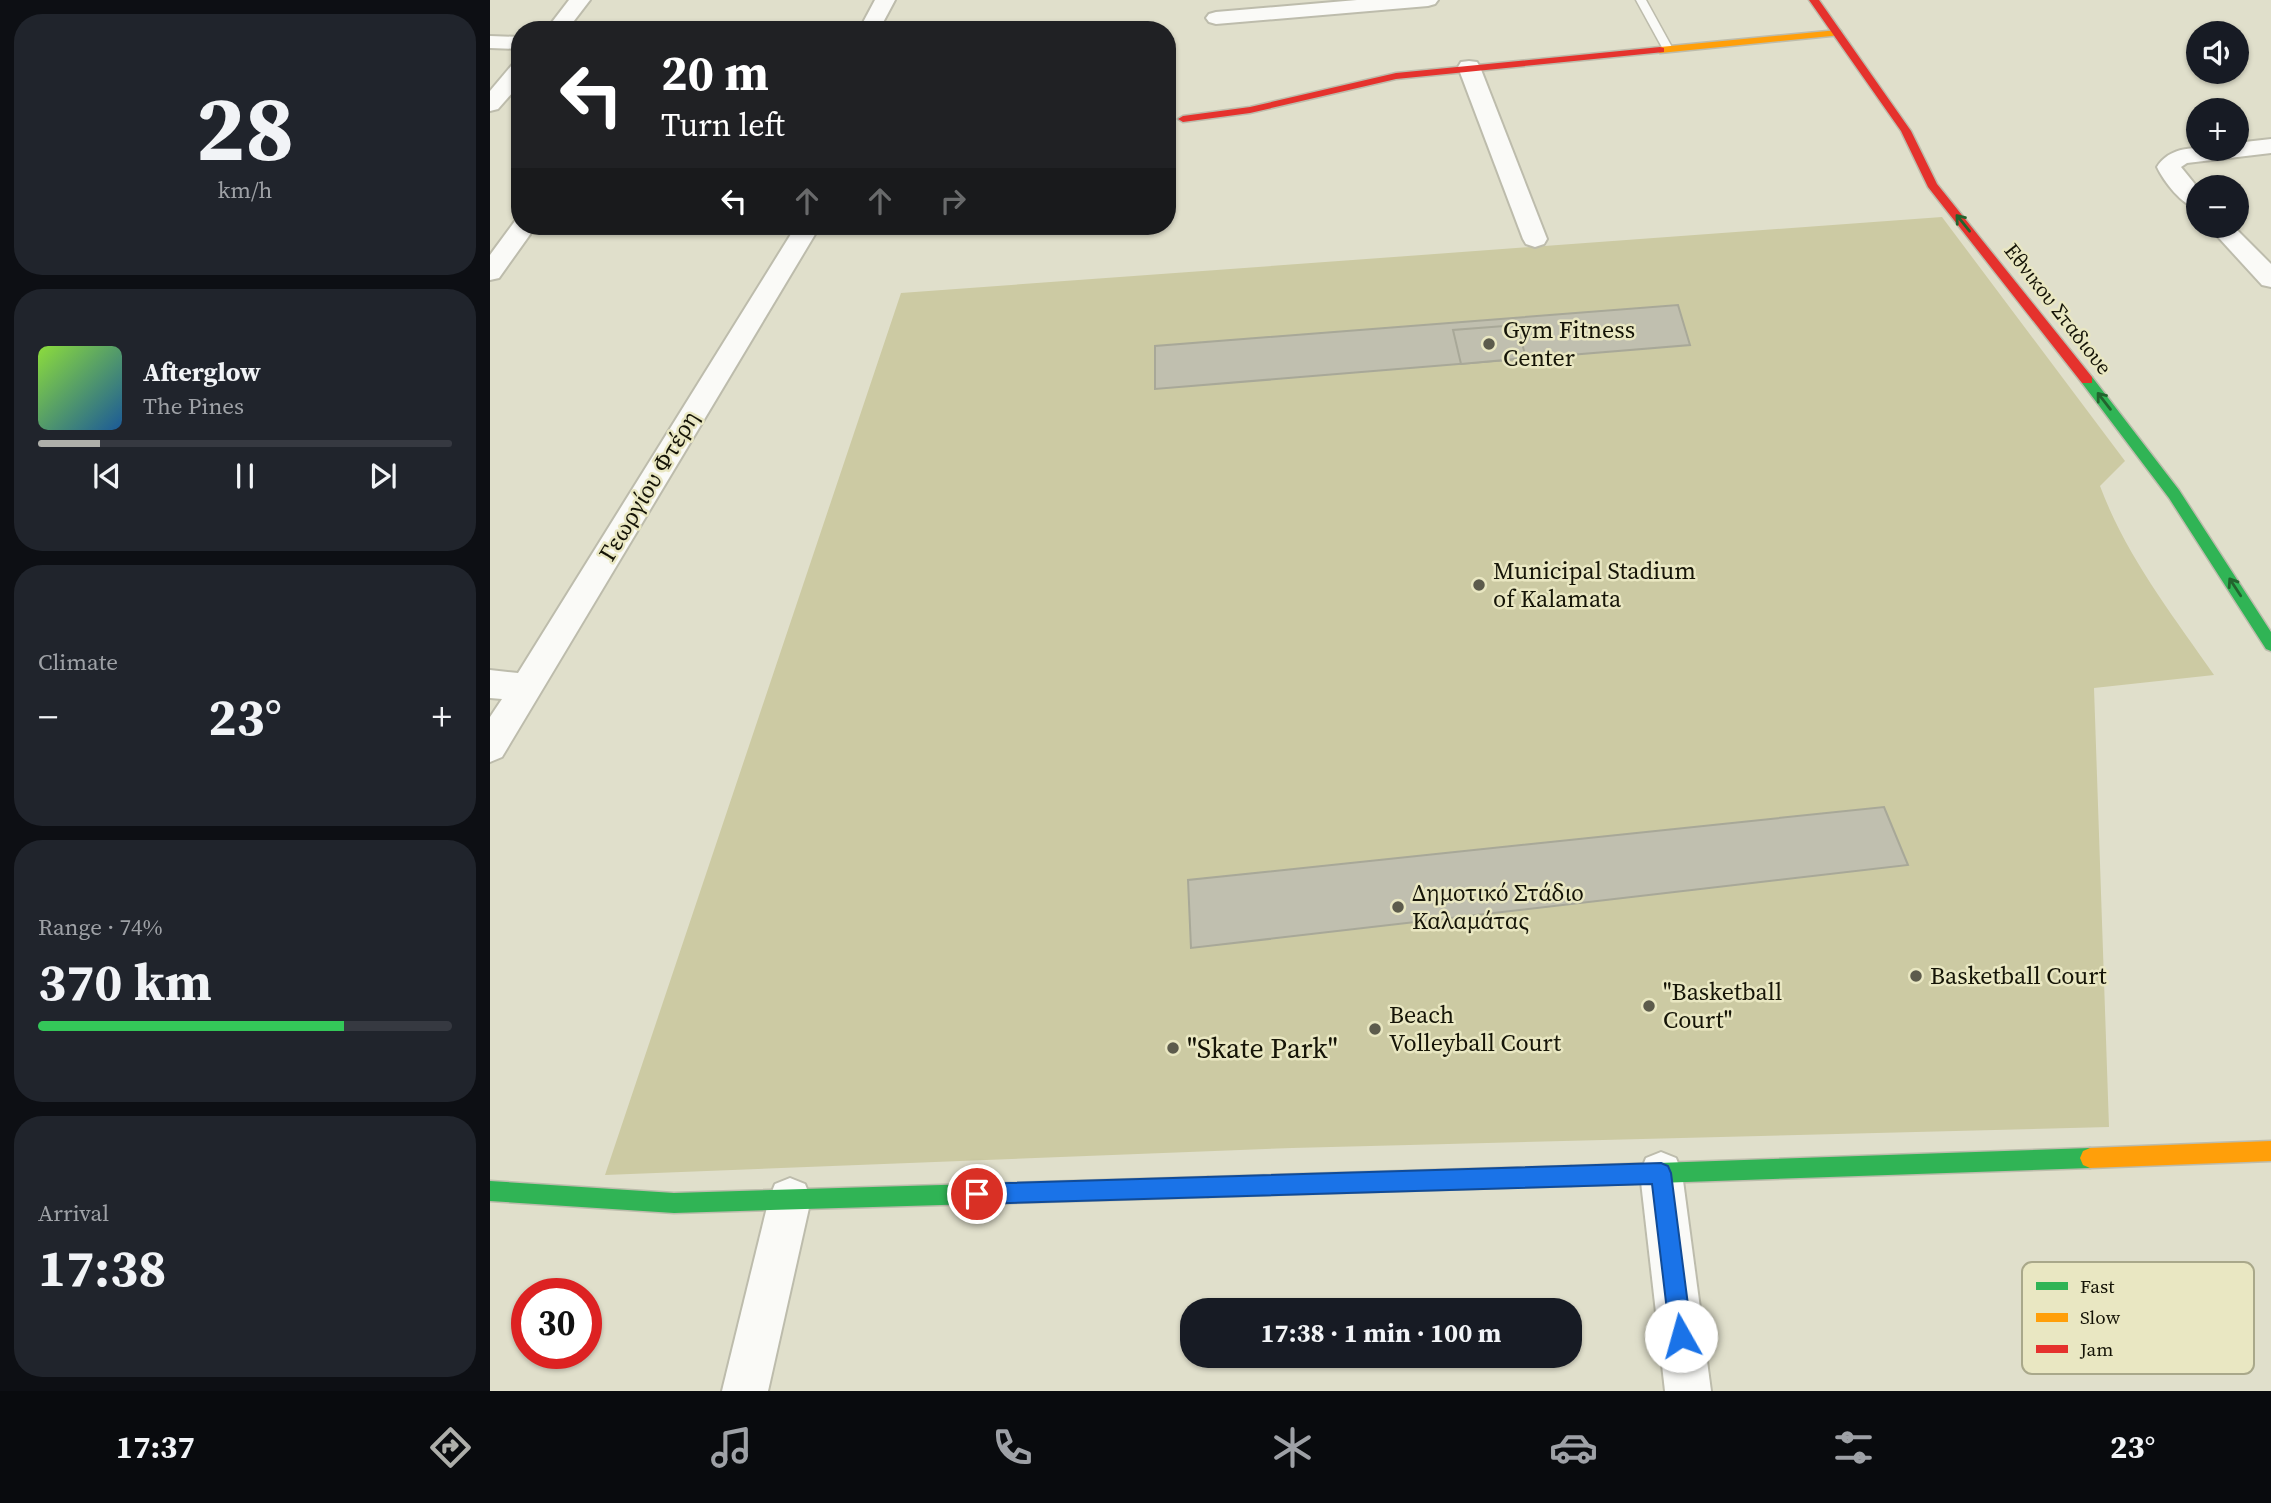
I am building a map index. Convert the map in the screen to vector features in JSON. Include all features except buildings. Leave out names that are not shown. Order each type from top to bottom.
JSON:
[{"type":"street","points":[[563,21],[580,0]]},
{"type":"street","points":[[874,21],[885,0]]},
{"type":"street","points":[[1216,18],[1428,0]]},
{"type":"street","name":"Εθνικου Σταδιουe","points":[[1814,0],[1906,131],[1932,186],[2039,317],[2174,494],[2271,645]]},
{"type":"street","points":[[1183,119],[1250,110],[1396,76],[1838,33]]},
{"type":"street","points":[[490,42],[511,43]]},
{"type":"street","points":[[1469,67],[1535,239]]},
{"type":"street","points":[[490,104],[511,80]]},
{"type":"street","points":[[2186,189],[2172,174],[2169,167],[2172,162],[2182,158],[2271,146]]},
{"type":"street","points":[[490,272],[517,235]]},
{"type":"street","name":"Γεωργίου Φτέρη","points":[[490,747],[803,235]]},
{"type":"street","points":[[2232,238],[2271,279]]},
{"type":"street","points":[[490,684],[527,687]]},
{"type":"street","points":[[490,1191],[674,1203],[1661,1173],[2271,1151]]},
{"type":"street","points":[[1661,1173],[1688,1391]]},
{"type":"street","points":[[745,1391],[790,1199]]},
{"type":"lane","points":[[1641,0],[1668,48]]},
{"type":"shaded area","name":"Δημοτικό Στάδιο Καλαμάτας","points":[[1942,217],[2125,461],[2100,486],[2136,560],[2214,675],[2094,688],[2109,1127],[1292,1148],[605,1175],[901,293]]},
{"type":"traffic: fast","points":[[2087,380],[2174,494],[2271,645]]},
{"type":"traffic: fast","points":[[1571,1176],[2090,1158]]},
{"type":"traffic: fast","points":[[490,1191],[674,1203],[1208,1187]]},
{"type":"traffic: slow","points":[[1660,50],[1838,33]]},
{"type":"traffic: slow","points":[[2090,1158],[2271,1151]]},
{"type":"traffic: jam","points":[[1814,0],[1906,131],[1932,185],[2087,380]]},
{"type":"traffic: jam","points":[[1183,119],[1250,110],[1396,76],[1660,50]]},
{"type":"traffic: jam","points":[[1208,1187],[1571,1176]]},
{"type":"place","name":"Gym Fitness Center","points":[[1489,344]]},
{"type":"place","name":"Municipal Stadium of Kalamata","points":[[1479,585]]},
{"type":"place","name":"Δημοτικό Στάδιο Καλαμάτας","points":[[1398,907]]},
{"type":"place","name":"Basketball Court","points":[[1916,976]]},
{"type":"place","name":"\"Basketball Court\"","points":[[1649,1006]]},
{"type":"place","name":"Beach Volleyball Court","points":[[1375,1029]]},
{"type":"place","name":"\"Skate Park\"","points":[[1173,1048]]},
{"type":"route","points":[[977,1194],[1661,1173],[1681,1336]]}]
